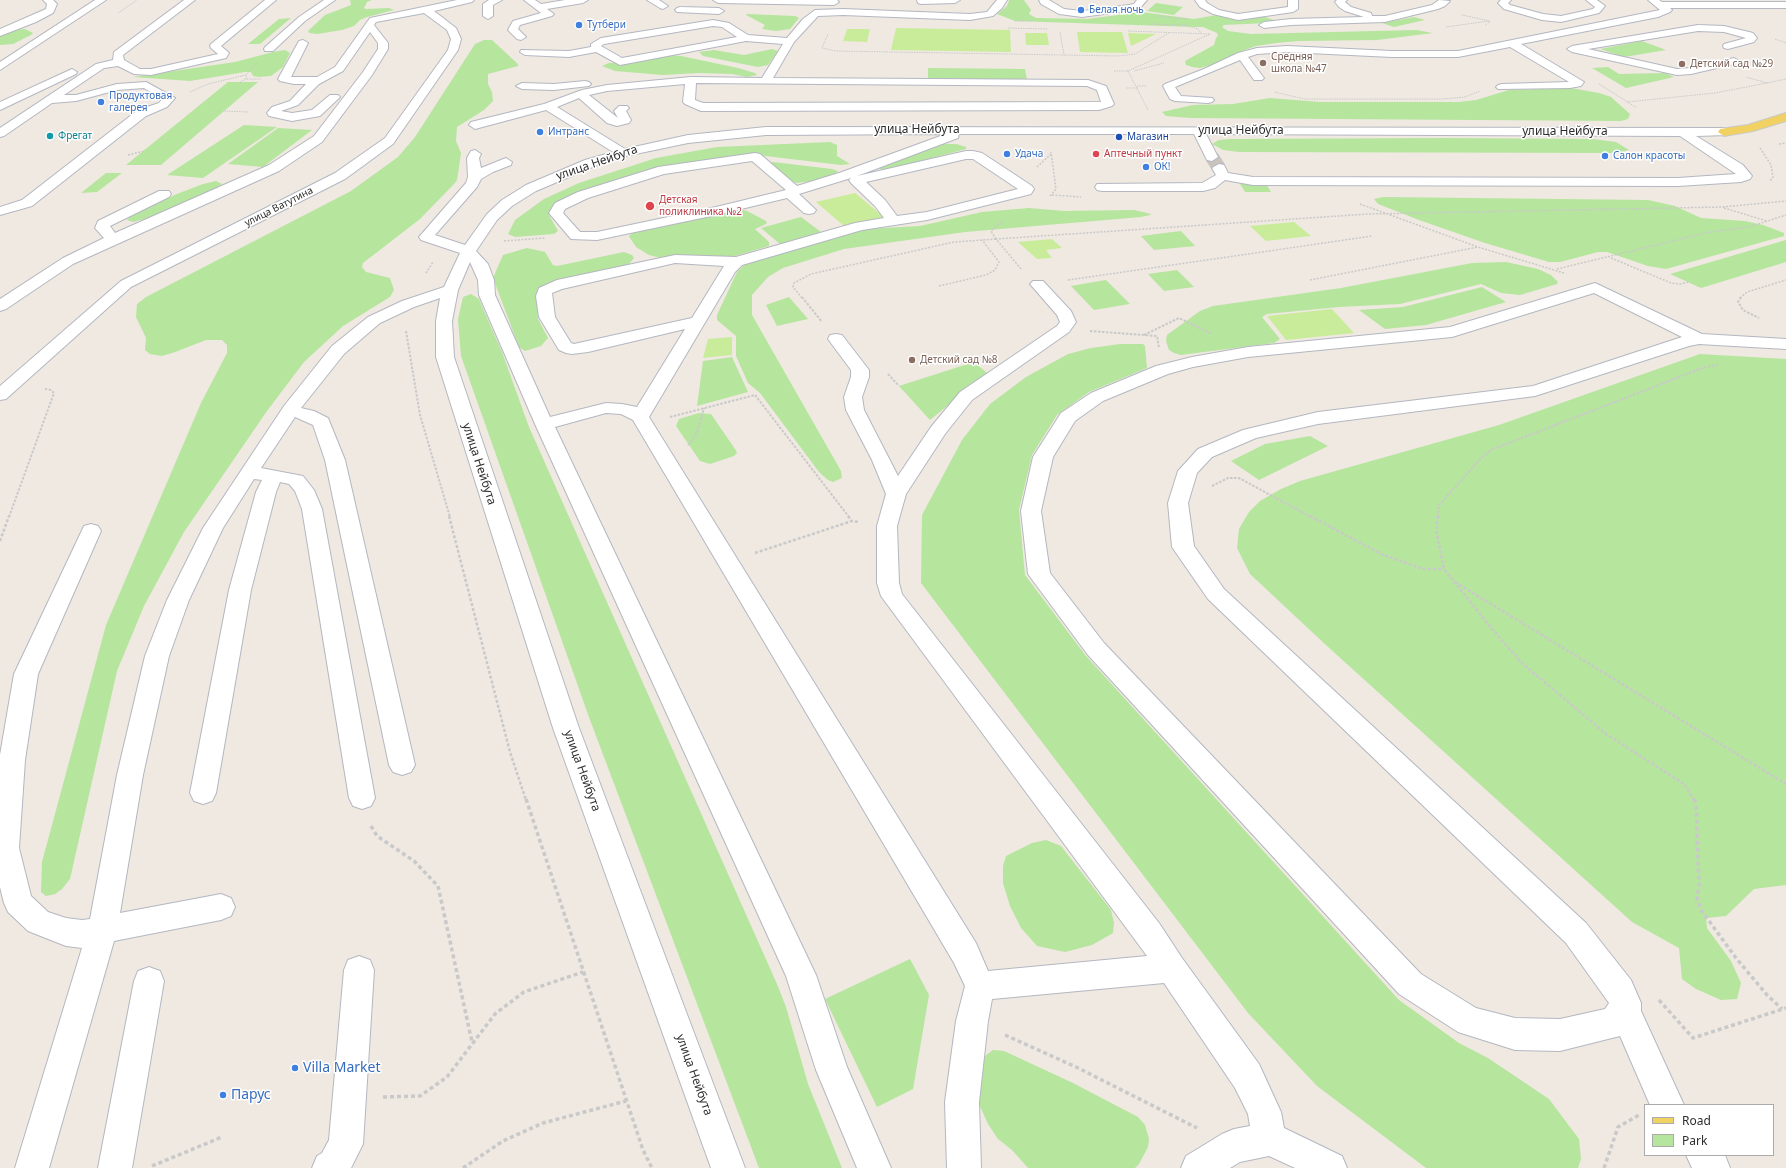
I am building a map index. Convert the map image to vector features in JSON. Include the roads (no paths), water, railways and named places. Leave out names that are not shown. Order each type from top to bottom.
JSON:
[{"type":"main road","name":"улица Нейбута","points":[[1724,132],[1749,128],[1786,117]]},
{"type":"main road","name":"улица Нейбута","points":[[1724,132],[1779,133]]},
{"type":"street","points":[[0,33],[33,20],[50,11],[52,4],[48,0]]},
{"type":"street","points":[[0,67],[101,0]]},
{"type":"street","points":[[119,62],[118,54],[190,0]]},
{"type":"street","points":[[0,133],[100,66],[119,62],[138,72],[151,72],[222,56],[224,53],[215,46],[271,0]]},
{"type":"street","points":[[269,49],[305,17],[330,0]]},
{"type":"street","points":[[488,16],[488,4],[497,0]]},
{"type":"street","points":[[521,37],[513,30],[516,23],[549,14],[529,0]]},
{"type":"street","points":[[539,7],[583,0]]},
{"type":"street","points":[[652,0],[663,6]]},
{"type":"street","points":[[718,0],[843,2]]},
{"type":"street","points":[[910,1],[955,0]]},
{"type":"street","points":[[797,14],[812,15],[843,12],[981,16],[994,11],[1000,6],[1002,0]]},
{"type":"street","points":[[1044,0],[1044,2],[1062,12],[1082,14],[1130,8],[1137,6],[1142,0]]},
{"type":"street","points":[[1200,0],[1203,5],[1216,12],[1238,17],[1293,4]]},
{"type":"street","points":[[1342,0],[1340,2],[1348,9],[1385,18]]},
{"type":"street","points":[[1264,26],[1291,22],[1385,18],[1428,9],[1442,4],[1444,0]]},
{"type":"street","points":[[1501,3],[1507,7],[1542,17],[1561,19],[1598,9],[1600,6],[1591,0]]},
{"type":"street","points":[[347,71],[358,44],[368,25],[373,20],[462,2]]},
{"type":"street","points":[[1278,3],[1293,4]]},
{"type":"street","points":[[1658,3],[1786,5]]},
{"type":"street","points":[[1208,100],[1179,99],[1174,97],[1169,86],[1208,71],[1242,55],[1257,51],[1287,49],[1334,50],[1392,54],[1458,54],[1658,14],[1667,10],[1658,3]]},
{"type":"street","points":[[1414,4],[1428,9]]},
{"type":"street","name":"улица Ватутина","points":[[0,395],[126,284],[340,176],[389,141],[454,50],[456,39],[451,28],[426,10],[429,9]]},
{"type":"street","points":[[680,10],[728,12]]},
{"type":"street","points":[[765,80],[790,41],[812,15]]},
{"type":"street","points":[[746,38],[721,24],[702,23],[600,41],[596,44],[602,52],[615,61],[630,61],[746,38],[790,41]]},
{"type":"street","points":[[0,306],[68,261],[282,162],[324,133],[368,73],[383,49],[383,43],[368,25]]},
{"type":"street","points":[[1572,49],[1698,28],[1731,30],[1752,38],[1750,40],[1728,46]]},
{"type":"street","points":[[1540,38],[1572,49],[1677,72],[1691,71],[1734,61]]},
{"type":"street","points":[[303,43],[292,66],[284,77],[284,80],[315,81],[347,71],[368,73]]},
{"type":"street","points":[[1502,87],[1570,85],[1577,84],[1578,82],[1513,44]]},
{"type":"street","points":[[11,49],[29,48]]},
{"type":"street","points":[[525,52],[569,54],[602,52]]},
{"type":"street","points":[[555,64],[602,52]]},
{"type":"street","points":[[1242,55],[1258,78]]},
{"type":"street","points":[[0,106],[71,72],[94,67]]},
{"type":"street","points":[[476,125],[548,106],[581,94],[610,79]]},
{"type":"street","points":[[522,86],[597,86],[691,80],[1088,83],[1102,88],[1108,104],[1099,106],[701,107],[689,102],[691,80]]},
{"type":"street","points":[[315,81],[294,103],[276,109],[273,113],[292,117],[316,113],[334,97]]},
{"type":"street","points":[[0,211],[27,203],[142,113],[163,105],[169,98],[146,85],[138,85],[117,87],[76,98],[48,100]]},
{"type":"street","points":[[581,94],[611,120],[617,122],[625,120],[622,108]]},
{"type":"street","points":[[548,106],[623,153]]},
{"type":"street","points":[[852,178],[968,130]]},
{"type":"street","name":"улица Нейбута","points":[[728,1168],[566,728],[444,357],[444,321],[450,290],[468,251],[492,217],[507,203],[531,188],[559,175],[623,153],[688,139],[766,131],[968,130],[1724,132]]},
{"type":"street","points":[[1198,131],[1218,167],[1253,181],[1678,182],[1745,176],[1738,168],[1684,133]]},
{"type":"street","points":[[582,142],[592,147],[607,143]]},
{"type":"street","points":[[475,154],[473,158],[475,177],[472,184],[426,237],[468,251],[480,264],[486,280],[487,295],[544,424],[801,975],[832,1070],[874,1168]]},
{"type":"street","points":[[698,321],[588,347],[572,349],[565,346],[547,317],[544,296],[545,291],[557,285],[663,261],[676,259],[737,262],[860,226],[927,216],[1021,193],[1026,191],[1027,188],[974,155],[966,155],[852,178],[793,192],[716,211],[597,236],[576,236],[556,213],[560,206],[590,193],[663,170],[722,160],[755,157],[793,192],[809,210]]},
{"type":"street","points":[[475,177],[488,169],[506,162]]},
{"type":"street","points":[[1102,187],[1210,186],[1218,167]]},
{"type":"street","points":[[852,178],[880,203],[893,220]]},
{"type":"street","points":[[113,239],[102,228],[103,224],[164,194]]},
{"type":"street","points":[[642,421],[729,269],[737,262]]},
{"type":"street","points":[[1038,284],[1066,314],[1068,322],[1063,329],[1003,368],[966,396],[938,431],[896,494],[887,526],[888,583],[892,596],[1148,933],[1247,1076],[1264,1112],[1269,1140]]},
{"type":"street","points":[[1625,1012],[1613,1024],[1560,1035],[1514,1034],[1469,1021],[1410,984],[1096,649],[1039,574],[1031,511],[1043,458],[1068,418],[1097,397],[1162,370],[1192,362],[1248,352],[1452,332],[1595,288],[1699,339]]},
{"type":"street","points":[[32,1168],[102,931],[130,775],[157,656],[178,600],[210,535],[248,473],[290,410],[338,350],[374,320],[408,304],[450,290]]},
{"type":"street","points":[[836,339],[860,370],[860,377],[853,397],[855,410],[882,460],[896,494]]},
{"type":"street","points":[[1666,1104],[1625,1012],[1625,1003],[1620,990],[1576,933],[1216,594],[1183,547],[1178,503],[1188,471],[1205,453],[1250,434],[1318,418],[1535,391],[1686,341],[1699,339],[1786,344]]},
{"type":"street","points":[[544,424],[606,408],[622,408],[633,412],[642,421],[960,946],[980,986],[972,1021],[962,1102],[964,1168]]},
{"type":"street","points":[[290,410],[308,415],[321,422],[333,454],[402,765]]},
{"type":"street","points":[[248,473],[274,475],[296,480],[301,485],[312,509],[362,798]]},
{"type":"street","points":[[203,793],[240,590],[266,492],[274,475]]},
{"type":"street","points":[[91,531],[26,674],[12,760],[5,848],[18,903],[38,922],[66,932],[82,934],[221,907]]},
{"type":"street","points":[[980,986],[1171,968]]},
{"type":"street","points":[[329,1168],[334,1164],[346,1144],[359,970]]},
{"type":"street","points":[[115,1168],[149,981]]},
{"type":"street","points":[[1198,1168],[1234,1146],[1269,1140],[1292,1148],[1330,1168]]},
{"type":"street","points":[[1704,1156],[1713,1168]]},
{"type":"tunnel","points":[[1212,157],[1219,168]]},
{"type":"place","name":"Белая ночь","points":[[1081,10]]},
{"type":"place","name":"Тутбери","points":[[579,25]]},
{"type":"place","name":"Средняя школа №47","points":[[1263,63]]},
{"type":"place","name":"Детский сад №29","points":[[1682,64]]},
{"type":"place","name":"Продуктовая галерея","points":[[101,102]]},
{"type":"place","name":"Интранс","points":[[540,132]]},
{"type":"place","name":"Фрегат","points":[[50,136]]},
{"type":"place","name":"Магазин","points":[[1119,137]]},
{"type":"place","name":"Удача","points":[[1007,154]]},
{"type":"place","name":"Аптечный пункт","points":[[1096,154]]},
{"type":"place","name":"Салон красоты","points":[[1605,156]]},
{"type":"place","name":"ОК!","points":[[1146,167]]},
{"type":"place","name":"Детская поликлиника №2","points":[[650,206]]},
{"type":"place","name":"Детский сад №8","points":[[912,360]]},
{"type":"place","name":"Villa Market","points":[[295,1068]]},
{"type":"place","name":"Парус","points":[[223,1095]]}]
